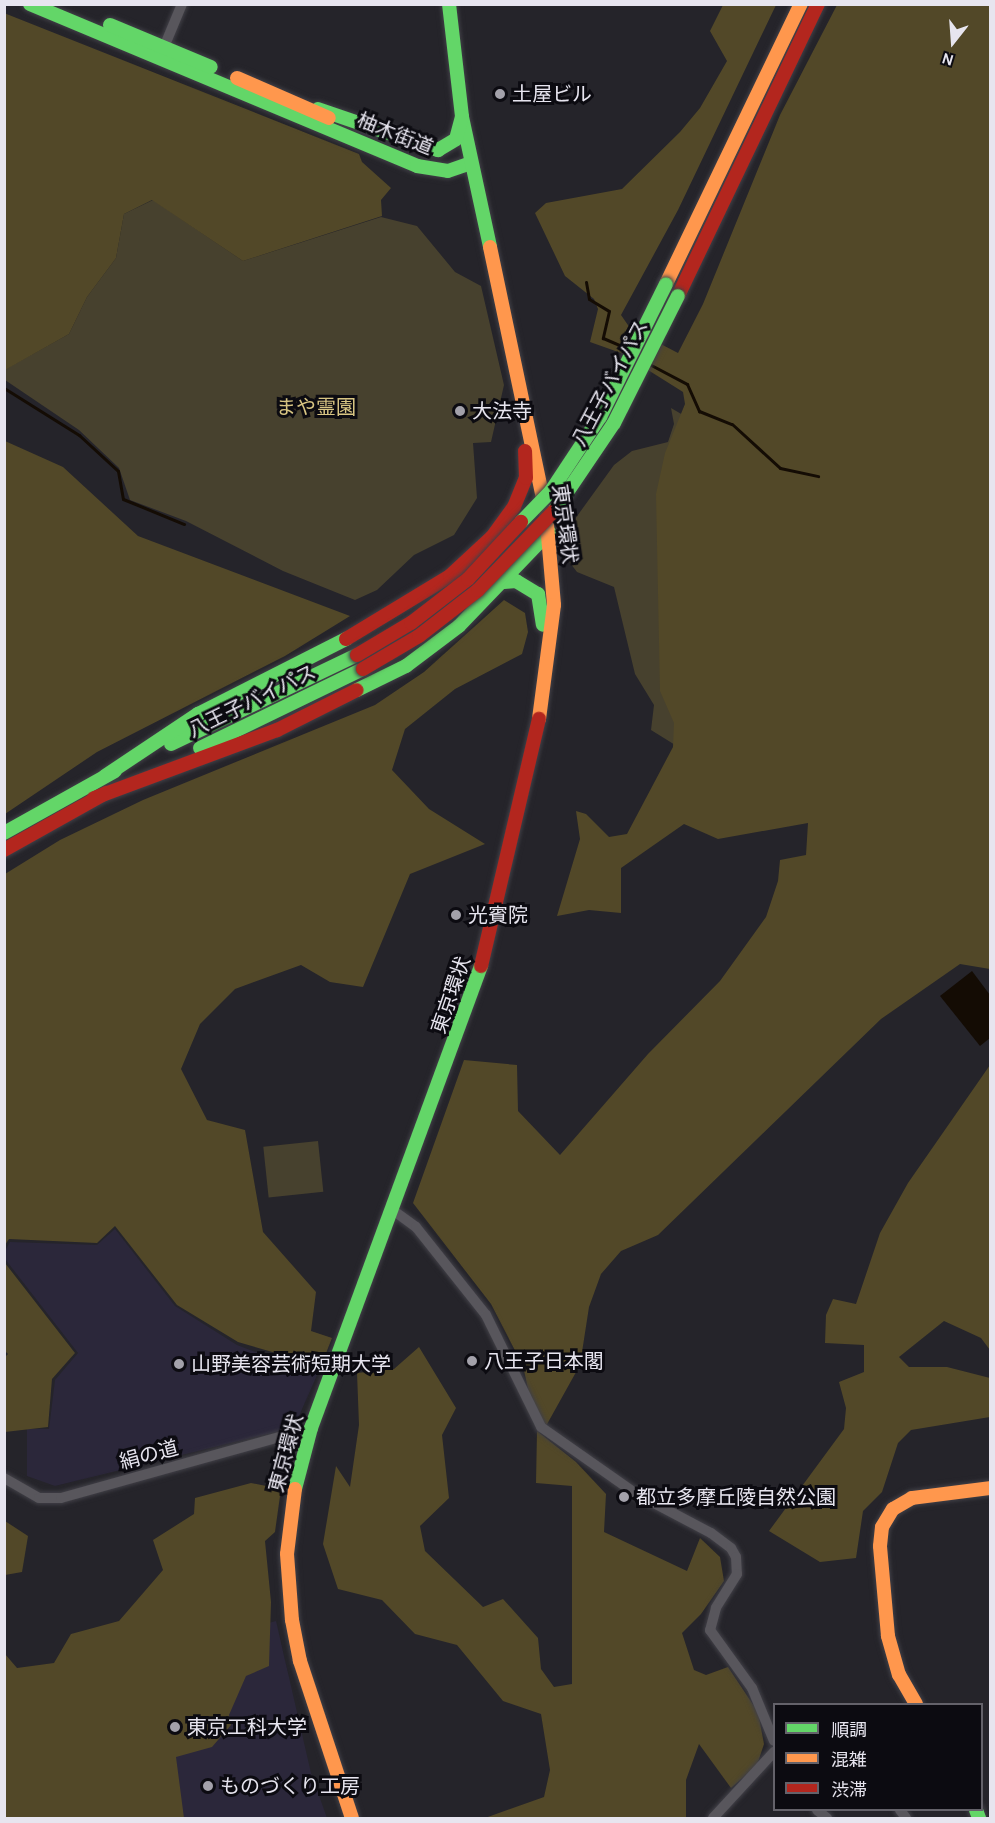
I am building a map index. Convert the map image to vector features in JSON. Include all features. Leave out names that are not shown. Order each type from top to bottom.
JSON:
[{"type":"main road","name":"柚木街道","points":[[30,4],[308,107],[431,160],[471,163]]},
{"type":"main road","name":"柚木街道","points":[[60,4],[162,53],[417,166],[448,171],[471,163]]},
{"type":"main road","points":[[308,107],[350,117],[438,150],[456,139],[462,117],[449,4]]},
{"type":"main road","name":"八王子バイパス","points":[[4,833],[105,776],[357,655],[411,623],[468,579],[551,491],[605,407],[801,4]]},
{"type":"main road","name":"八王子バイパス","points":[[4,850],[94,798],[363,669],[419,636],[464,602],[501,568],[556,509],[614,423],[678,296],[818,4]]},
{"type":"main road","name":"東京環状","points":[[352,1818],[300,1661],[292,1620],[289,1524],[307,1441],[394,1211],[488,948],[548,669],[554,604],[546,513],[462,117]]},
{"type":"main road","points":[[500,527],[524,487],[528,425]]},
{"type":"main road","points":[[105,776],[198,714],[332,648],[423,594],[464,564],[500,527],[519,513],[546,513]]},
{"type":"main road","points":[[94,798],[278,730],[371,686],[429,651],[504,582],[549,532]]},
{"type":"main road","points":[[504,582],[516,581],[538,594],[548,669]]},
{"type":"main road","points":[[915,1703],[899,1675],[890,1645],[880,1546],[882,1527],[893,1509],[912,1498],[990,1488]]},
{"type":"street","points":[[162,53],[180,5]]},
{"type":"street","points":[[394,1211],[416,1227],[486,1315],[541,1427],[635,1493],[711,1533],[731,1548],[736,1557],[737,1574],[716,1608],[710,1630],[752,1688],[773,1739]]},
{"type":"street","name":"絹の道","points":[[4,1478],[39,1498],[61,1498],[283,1436],[307,1441]]},
{"type":"street","points":[[713,1818],[773,1753]]},
{"type":"shaded area","points":[[723,5],[776,5],[678,210],[621,315],[630,328],[678,353],[703,304],[780,115],[837,5],[990,5],[990,969],[960,964],[881,1019],[658,1235],[621,1251],[601,1274],[589,1307],[580,1365],[546,1426],[530,1398],[523,1366],[491,1304],[413,1203],[464,1060],[517,1065],[518,1111],[560,1155],[648,1054],[720,981],[766,917],[778,881],[780,860],[806,855],[808,823],[718,839],[684,824],[621,868],[621,913],[589,910],[557,916],[580,839],[576,811],[586,814],[609,837],[627,834],[673,747],[674,723],[660,691],[656,494],[665,453],[685,404],[683,392],[621,353],[590,342],[598,309],[594,299],[565,276],[535,213],[546,203],[622,189],[680,132],[700,108],[727,61],[710,31]]},
{"type":"shaded area","points":[[4,13],[359,154],[362,162],[391,188],[381,200],[382,216],[243,261],[152,200],[124,214],[116,258],[87,297],[69,334],[5,370]]},
{"type":"shaded area","points":[[5,441],[63,467],[138,536],[350,616],[285,656],[97,752],[5,814]]},
{"type":"shaded area","points":[[504,600],[525,613],[528,632],[522,654],[455,689],[405,729],[392,770],[429,809],[485,844],[410,874],[363,987],[330,982],[301,965],[235,989],[200,1024],[181,1069],[207,1120],[245,1130],[263,1232],[316,1292],[311,1331],[332,1338],[321,1366],[238,1342],[177,1305],[115,1226],[97,1243],[9,1239],[5,1245],[5,874],[60,840],[143,800],[375,705],[424,672]]},
{"type":"shaded area","points":[[972,971],[990,995],[990,1038],[980,1046],[940,996]]},
{"type":"shaded area","points":[[990,1065],[990,1350],[981,1338],[944,1321],[899,1357],[909,1367],[947,1367],[990,1378],[990,1417],[911,1430],[898,1443],[882,1492],[863,1511],[856,1558],[820,1562],[769,1531],[844,1429],[846,1408],[839,1382],[864,1372],[864,1345],[825,1343],[826,1315],[833,1299],[856,1304],[880,1233],[908,1183]]},
{"type":"shaded area","name":"山野美容芸術短期大学","points":[[115,1229],[175,1306],[237,1345],[317,1375],[296,1423],[288,1429],[55,1486],[27,1476],[27,1429],[49,1429],[55,1380],[78,1353],[5,1259],[5,1251],[10,1242],[97,1245]]},
{"type":"shaded area","points":[[5,1263],[75,1353],[52,1379],[48,1427],[5,1432],[4,1358],[8,1354],[4,1350]]},
{"type":"shaded area","points":[[419,1347],[456,1408],[442,1435],[449,1498],[420,1526],[425,1551],[483,1607],[503,1599],[538,1638],[541,1669],[554,1687],[572,1684],[572,1486],[536,1483],[537,1431],[576,1462],[606,1494],[604,1532],[687,1571],[700,1538],[720,1557],[724,1581],[701,1614],[682,1633],[694,1670],[706,1675],[728,1667],[758,1712],[764,1744],[757,1765],[731,1788],[699,1744],[686,1780],[686,1818],[485,1818],[544,1797],[550,1770],[541,1714],[503,1701],[457,1645],[415,1634],[382,1600],[338,1589],[323,1544],[336,1466],[350,1487],[359,1425],[357,1373],[394,1369]]},
{"type":"shaded area","points":[[251,1483],[281,1489],[275,1532],[265,1541],[271,1602],[269,1666],[246,1676],[229,1715],[231,1725],[212,1747],[176,1757],[184,1818],[5,1818],[5,1654],[17,1668],[54,1663],[71,1634],[119,1621],[163,1570],[153,1540],[194,1514],[195,1498]]},
{"type":"shaded area","points":[[5,1521],[28,1536],[22,1572],[5,1575]]},
{"type":"shaded area","name":"東京工科大学","points":[[276,1621],[311,1773],[327,1818],[5,1818],[163,1652]]},
{"type":"green space","name":"まや霊園","points":[[153,200],[243,261],[381,217],[417,226],[455,272],[481,286],[504,385],[491,442],[473,443],[477,498],[454,535],[414,555],[377,590],[355,600],[283,571],[186,521],[130,500],[119,468],[79,430],[5,380],[4,370],[69,334],[87,297],[116,258],[124,214]]},
{"type":"green space","points":[[671,408],[719,436],[709,766],[651,730],[654,705],[635,674],[614,587],[577,572],[567,559],[567,530],[614,465],[632,451],[668,442],[674,424]]},
{"type":"green space","points":[[318,1141],[323,1192],[269,1197],[263,1147]]},
{"type":"waterway","points":[[586,282],[589,299],[609,311],[603,338],[626,348]]},
{"type":"waterway","points":[[651,365],[687,384],[699,411],[732,424],[780,468],[818,476]]},
{"type":"waterway","points":[[4,388],[79,435],[118,471],[123,499],[184,524]]},
{"type":"traffic: fast","points":[[30,4],[417,166],[448,171],[471,163]]},
{"type":"traffic: fast","points":[[449,4],[462,117],[490,247]]},
{"type":"traffic: fast","points":[[110,25],[211,67]]},
{"type":"traffic: fast","points":[[318,109],[438,150],[456,139],[462,117]]},
{"type":"traffic: fast","points":[[521,522],[551,491],[600,417],[666,284]]},
{"type":"traffic: fast","points":[[555,510],[614,423],[678,296]]},
{"type":"traffic: fast","points":[[357,690],[406,666],[459,626],[549,532]]},
{"type":"traffic: fast","points":[[504,582],[516,581],[538,594],[543,625]]},
{"type":"traffic: fast","points":[[105,776],[198,714],[346,639]]},
{"type":"traffic: fast","points":[[171,744],[357,655]]},
{"type":"traffic: fast","points":[[200,748],[363,669]]},
{"type":"traffic: fast","points":[[4,833],[115,771]]},
{"type":"traffic: fast","points":[[295,1489],[311,1428],[481,966]]},
{"type":"traffic: fast","points":[[976,1811],[979,1818]]},
{"type":"traffic: slow","points":[[666,284],[801,4]]},
{"type":"traffic: slow","points":[[237,78],[329,118]]},
{"type":"traffic: slow","points":[[490,247],[546,513],[554,605],[539,719]]},
{"type":"traffic: slow","points":[[915,1703],[899,1675],[888,1636],[880,1546],[882,1527],[893,1509],[912,1498],[990,1488]]},
{"type":"traffic: slow","points":[[295,1489],[287,1554],[292,1620],[300,1661],[352,1818]]},
{"type":"traffic: jam","points":[[678,296],[818,4]]},
{"type":"traffic: jam","points":[[346,639],[450,576],[492,537],[514,507],[526,478],[525,451]]},
{"type":"traffic: jam","points":[[363,669],[419,636],[478,590],[555,510]]},
{"type":"traffic: jam","points":[[357,655],[411,623],[468,579],[521,522]]},
{"type":"traffic: jam","points":[[94,798],[277,730],[357,690]]},
{"type":"traffic: jam","points":[[481,966],[539,719]]},
{"type":"traffic: jam","points":[[4,850],[106,793]]},
{"type":"place","name":"土屋ビル","points":[[500,94]]},
{"type":"place","name":"大法寺","points":[[460,411]]},
{"type":"place","name":"光賓院","points":[[456,915]]},
{"type":"place","name":"八王子日本閣","points":[[472,1361]]},
{"type":"place","name":"山野美容芸術短期大学","points":[[179,1364]]},
{"type":"place","name":"都立多摩丘陵自然公園","points":[[624,1497]]},
{"type":"place","name":"東京工科大学","points":[[175,1727]]},
{"type":"place","name":"ものづくり工房","points":[[208,1786]]}]
